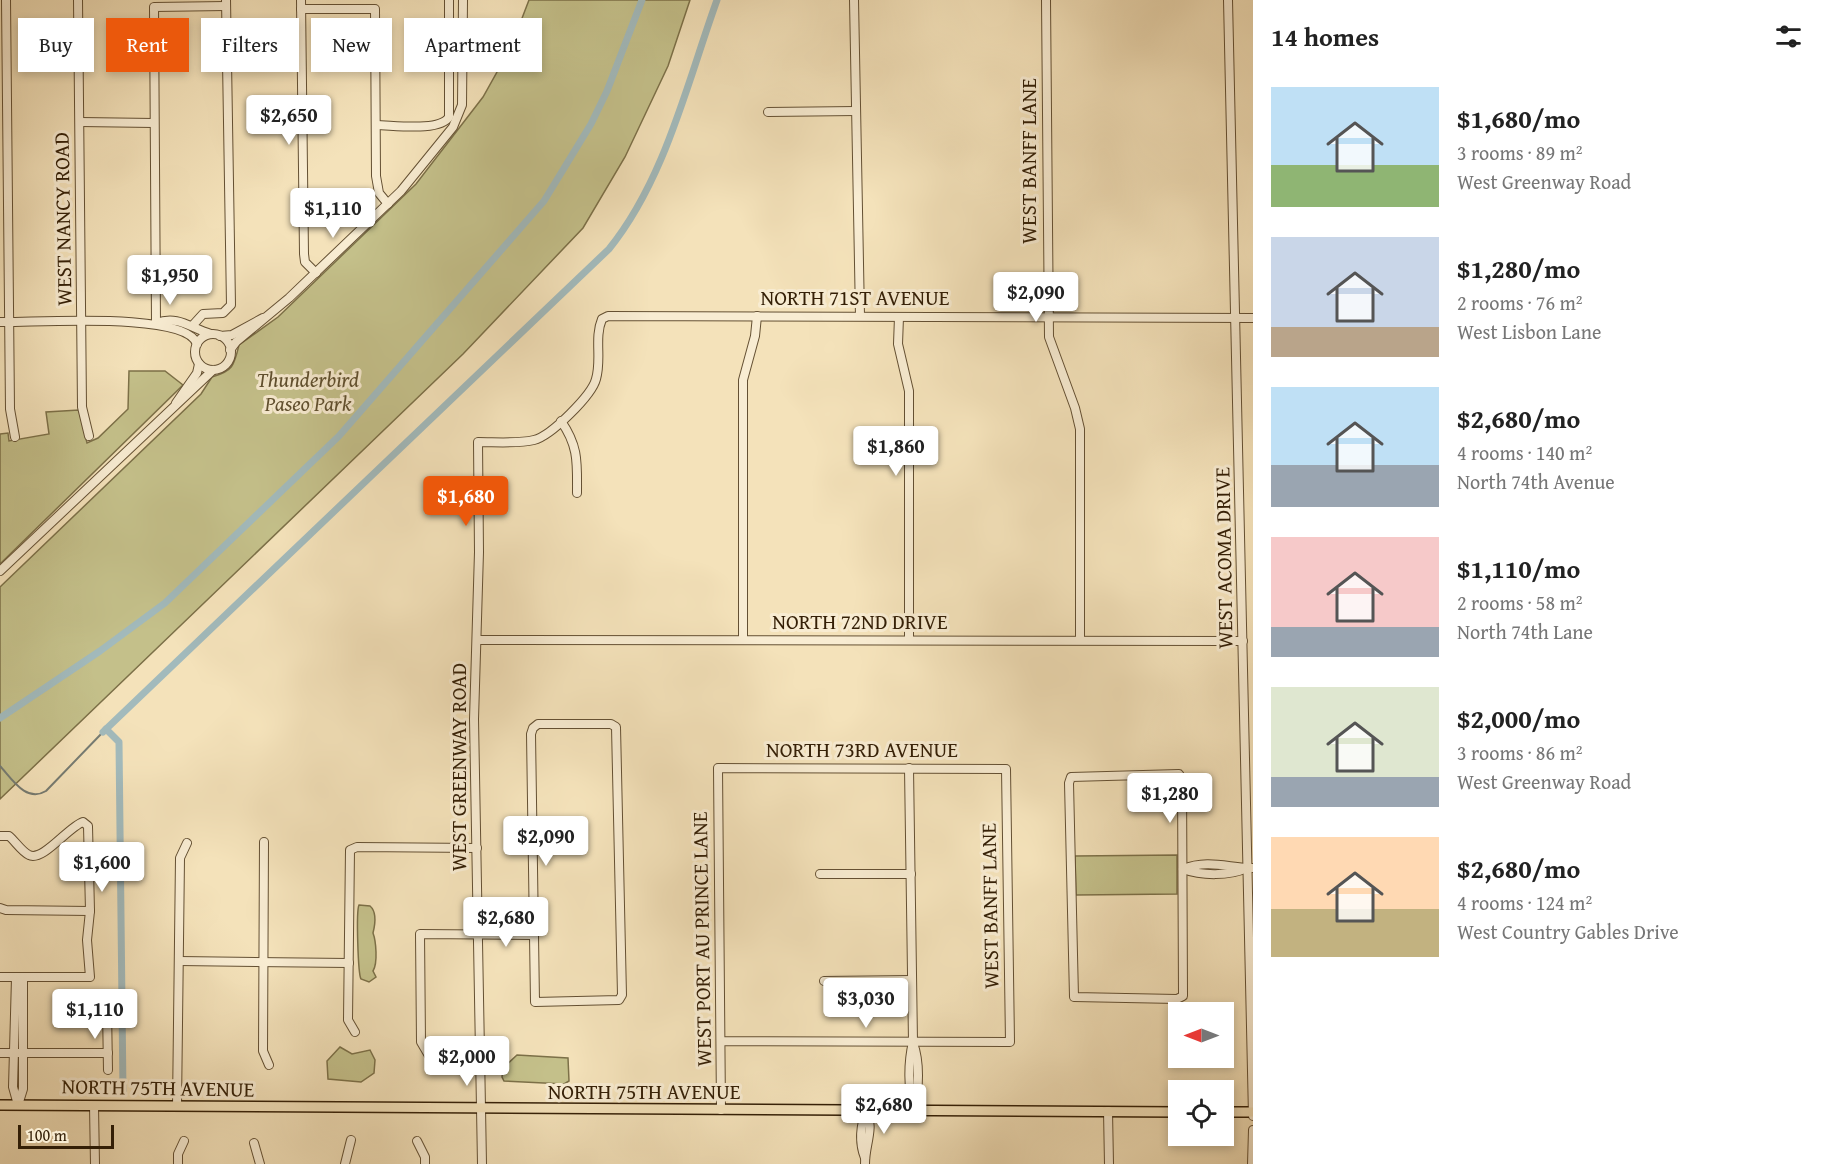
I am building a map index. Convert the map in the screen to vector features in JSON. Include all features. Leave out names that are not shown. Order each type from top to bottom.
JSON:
[{"type":"main road","name":"NORTH 75TH AVENUE","points":[[0,1105],[1168,1112]]},
{"type":"main road","points":[[1234,1112],[1253,1113]]},
{"type":"street","points":[[6,0],[11,322],[10,409],[15,436]]},
{"type":"street","name":"WEST NANCY ROAD","points":[[78,0],[82,407],[89,436]]},
{"type":"street","points":[[376,125],[436,126],[446,122],[450,112],[449,0]]},
{"type":"street","points":[[175,404],[186,398],[213,370],[228,362],[230,350],[236,342],[316,273],[388,204],[418,173],[457,121],[463,94],[463,0]]},
{"type":"street","points":[[854,0],[861,316]]},
{"type":"street","name":"WEST BANFF LANE","points":[[1046,0],[1049,337],[1075,408],[1080,429],[1080,640]]},
{"type":"street","name":"WEST ACOMA DRIVE","points":[[1228,0],[1243,641],[1249,718],[1253,1113]]},
{"type":"street","points":[[156,323],[154,8],[226,3],[231,305],[223,313],[203,314],[193,325]]},
{"type":"street","points":[[316,273],[304,262],[301,4],[375,9],[377,188],[388,204]]},
{"type":"street","points":[[768,112],[856,111]]},
{"type":"street","points":[[80,122],[154,123]]},
{"type":"street","points":[[0,571],[175,404],[197,374],[199,364],[195,354],[197,344],[203,337],[231,335],[267,316]]},
{"type":"street","name":"NORTH 71ST AVENUE","points":[[561,421],[592,389],[596,380],[598,330],[602,319],[608,316],[1253,318]]},
{"type":"street","points":[[743,639],[743,380],[755,336],[757,316]]},
{"type":"street","points":[[899,317],[898,344],[909,392],[909,640]]},
{"type":"street","points":[[156,323],[167,319],[193,325],[216,335],[230,350]]},
{"type":"street","points":[[0,322],[156,323],[189,333],[197,344]]},
{"type":"street","points":[[199,364],[213,370]]},
{"type":"street","points":[[561,421],[572,437],[577,452],[577,493]]},
{"type":"street","name":"WEST GREENWAY ROAD","points":[[482,1164],[474,719],[477,640],[478,442],[535,440],[545,436],[561,421]]},
{"type":"street","name":"NORTH 72ND DRIVE","points":[[477,640],[1243,641]]},
{"type":"street","points":[[538,724],[611,724],[616,727],[622,995],[619,1000],[535,1002],[534,935],[533,728],[538,724]]},
{"type":"street","name":"NORTH 73RD AVENUE","points":[[718,768],[1006,769]]},
{"type":"street","name":"WEST PORT AU PRINCE LANE","points":[[718,768],[721,1110]]},
{"type":"street","points":[[909,768],[913,1042],[910,1054],[910,1095],[914,1110]]},
{"type":"street","name":"WEST BANFF LANE","points":[[913,1042],[1010,1042],[1006,769]]},
{"type":"street","points":[[1179,774],[1182,779],[1183,869],[1183,996],[1177,999],[1074,997],[1071,777],[1179,774]]},
{"type":"street","points":[[0,836],[9,836],[28,855],[36,857],[44,853],[73,825],[83,822],[88,826],[90,911],[87,940],[90,977],[0,977]]},
{"type":"street","points":[[264,842],[262,1052],[269,1065]]},
{"type":"street","points":[[177,1106],[180,858],[187,843]]},
{"type":"street","points":[[355,1032],[348,1020],[350,850],[357,847],[477,848]]},
{"type":"street","points":[[1183,869],[1194,873],[1221,868],[1250,868]]},
{"type":"street","points":[[820,874],[911,874]]},
{"type":"street","points":[[0,908],[90,911]]},
{"type":"street","points":[[431,1059],[421,1042],[420,934],[534,935]]},
{"type":"street","points":[[179,961],[349,963]]},
{"type":"street","points":[[18,1105],[13,1089],[14,1006],[19,978]]},
{"type":"street","points":[[18,1105],[23,1089],[24,1053],[24,1007],[19,978]]},
{"type":"street","points":[[824,981],[912,980]]},
{"type":"street","points":[[14,1006],[24,1007]]},
{"type":"street","points":[[107,1009],[108,1070]]},
{"type":"street","points":[[721,1041],[913,1042]]},
{"type":"street","points":[[0,1053],[108,1053]]},
{"type":"street","points":[[94,1106],[95,1164]]},
{"type":"street","points":[[865,1161],[861,1149],[862,1122],[867,1110]]},
{"type":"street","points":[[1108,1111],[1109,1164]]},
{"type":"street","points":[[1252,1164],[1253,1131]]},
{"type":"street","points":[[345,1164],[351,1140]]},
{"type":"street","points":[[178,1164],[178,1154],[184,1141]]},
{"type":"street","points":[[417,1141],[425,1157],[425,1164]]},
{"type":"street","points":[[254,1143],[260,1164]]},
{"type":"green space","name":"Thunderbird Paseo Park","points":[[529,0],[690,0],[668,66],[625,157],[583,228],[463,354],[0,799],[0,587],[201,394],[212,377],[232,367],[239,345],[278,317],[416,184],[483,97],[497,72],[542,72],[542,18],[522,18]]},
{"type":"green space","points":[[129,371],[165,371],[183,385],[0,564],[0,434],[8,433],[9,441],[49,434],[46,412],[79,410],[87,443],[98,438],[128,409]]},
{"type":"green space","points":[[1177,855],[1177,894],[1076,895],[1075,856]]},
{"type":"green space","points":[[359,905],[370,906],[375,915],[373,933],[376,958],[373,971],[376,977],[369,982],[361,979],[360,975]]},
{"type":"green space","points":[[340,1047],[352,1054],[370,1050],[375,1060],[374,1073],[361,1082],[328,1079],[327,1061]]},
{"type":"green space","points":[[517,1055],[568,1058],[569,1081],[564,1084],[504,1081],[503,1068]]},
{"type":"waterway","points":[[0,718],[100,651],[165,603],[339,436],[544,201],[591,124],[607,91],[642,0]]},
{"type":"waterway","points":[[103,732],[609,249],[628,222],[660,162],[717,0]]},
{"type":"waterway","points":[[106,729],[119,742],[123,1092]]},
{"type":"waterway","points":[[0,766],[20,788],[32,794],[39,794],[46,791],[103,732]]}]
